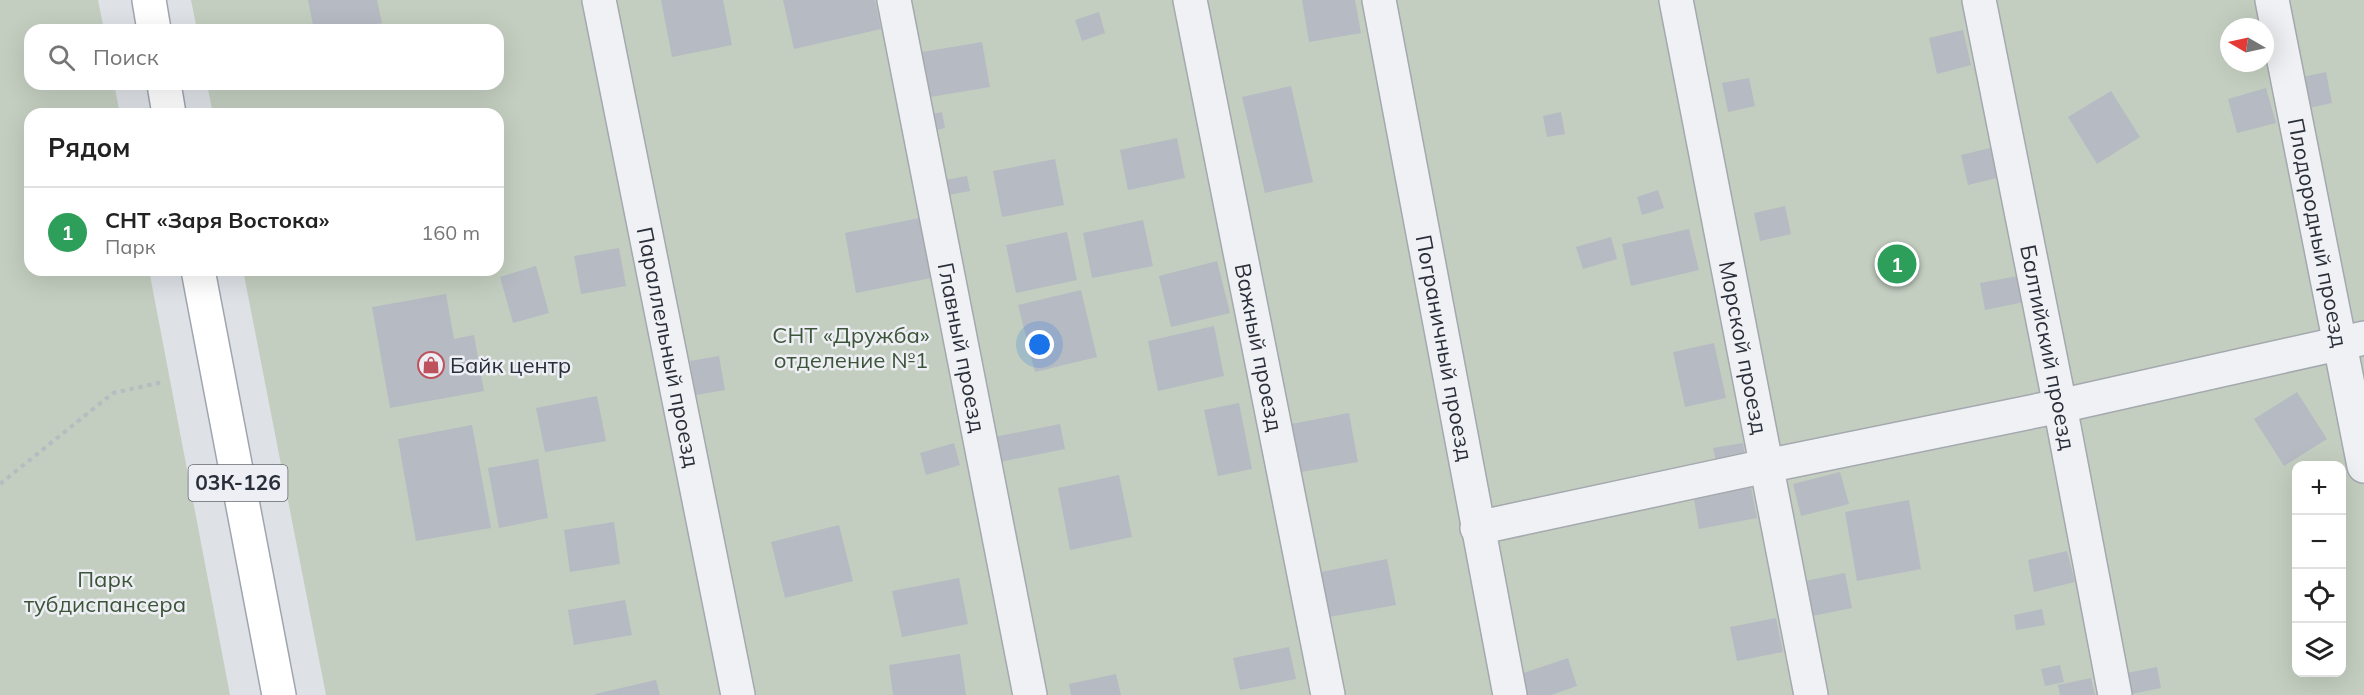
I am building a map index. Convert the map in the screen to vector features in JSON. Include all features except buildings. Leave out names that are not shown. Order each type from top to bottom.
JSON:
[{"type":"main road","points":[[149,0],[153,24]]},
{"type":"main road","points":[[165,90],[168,108]]},
{"type":"main road","name":"03К-126","points":[[199,276],[279,695]]},
{"type":"lane","name":"Параллельный проезд","points":[[599,0],[738,695]]},
{"type":"lane","name":"Главный проезд","points":[[894,0],[1030,695]]},
{"type":"lane","name":"Важный проезд","points":[[1190,0],[1328,695]]},
{"type":"lane","name":"Пограничный проезд","points":[[1378,0],[1510,695]]},
{"type":"lane","name":"Морской проезд","points":[[1676,0],[1811,695]]},
{"type":"lane","name":"Балтийский проезд","points":[[1979,0],[2115,695]]},
{"type":"lane","name":"Плодородный проезд","points":[[2272,0],[2352,340],[2364,466]]},
{"type":"lane","points":[[1477,528],[2060,406],[2352,340]]},
{"type":"path","points":[[0,484],[113,393],[163,382]]},
{"type":"green space","name":"Парк тубдиспансера","points":[[0,0],[98,0],[103,24],[24,24],[24,90],[115,90],[119,108],[24,108],[24,276],[150,276],[230,695],[0,695]]},
{"type":"green space","name":"СНТ «Дружба» отделение №1","points":[[191,0],[2364,0],[2364,695],[326,695],[244,276],[504,276],[504,108],[212,108],[208,90],[504,90],[504,24],[196,24]]},
{"type":"place","name":"СНТ «Заря Востока»","points":[[1897,264]]},
{"type":"place","name":"Байк центр","points":[[431,365]]}]
